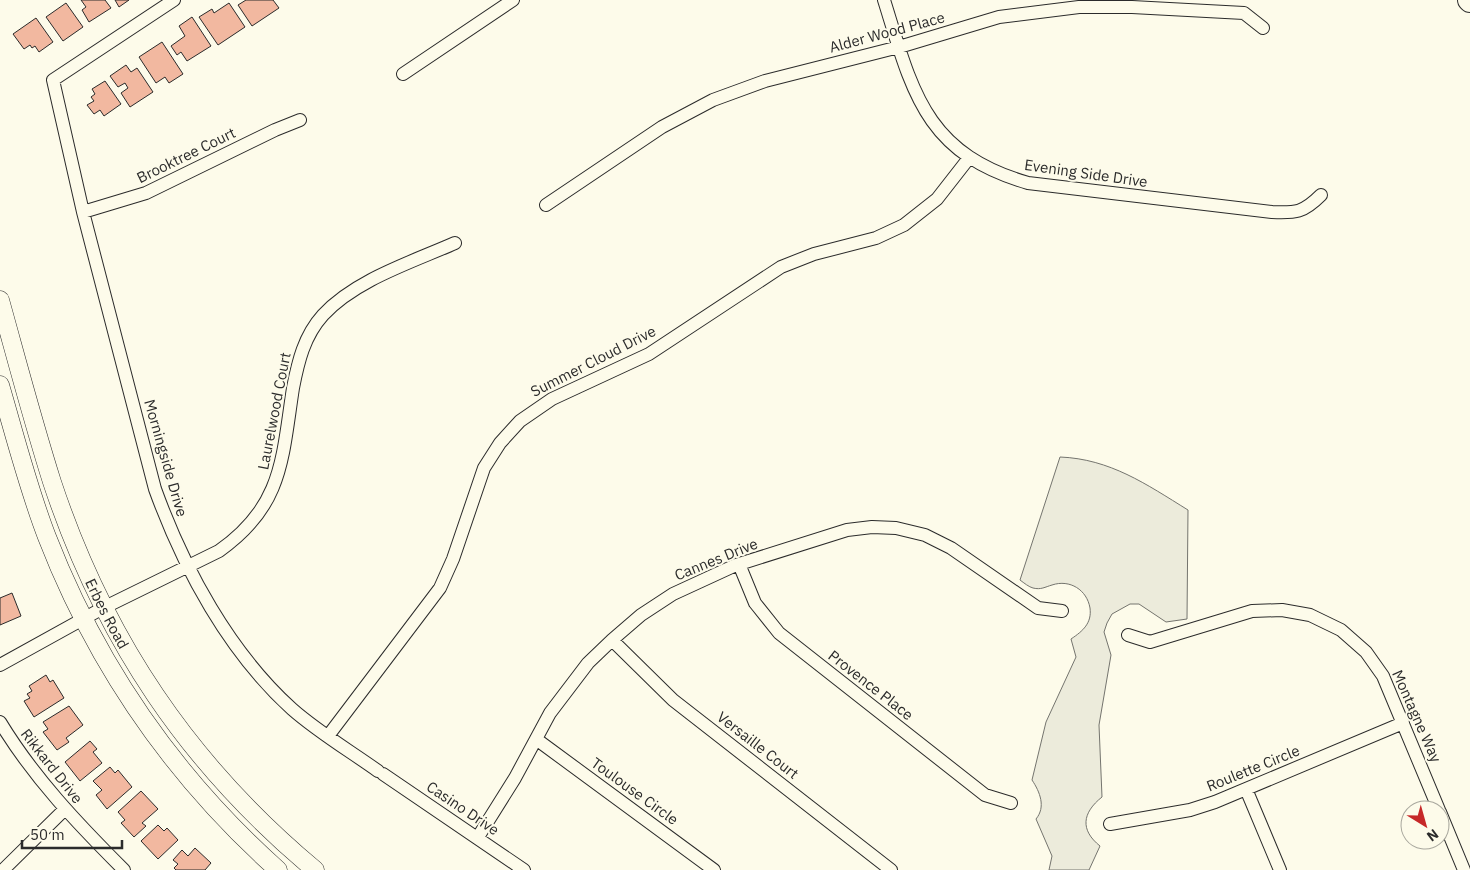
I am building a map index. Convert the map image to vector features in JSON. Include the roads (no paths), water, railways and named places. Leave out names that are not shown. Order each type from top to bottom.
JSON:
[{"type":"main road","name":"Erbes Road","points":[[0,300],[52,482],[104,608],[141,676],[188,743],[231,793],[315,870]]},
{"type":"main road","name":"Erbes Road","points":[[0,385],[32,496],[47,536],[84,619],[119,683],[165,750],[220,815],[278,870]]},
{"type":"street","name":"Morningside Drive","points":[[174,0],[53,80],[83,212],[155,489],[168,525],[189,567],[221,622],[250,662],[274,691],[294,710],[381,772]]},
{"type":"street","points":[[403,74],[513,0]]},
{"type":"street","name":"Evening Side Drive","points":[[884,0],[913,87],[925,111],[944,136],[969,158],[998,174],[1028,184],[1272,212],[1294,213],[1308,208],[1321,195]]},
{"type":"street","name":"Alder Wood Place","points":[[546,205],[662,127],[713,100],[765,81],[899,47],[999,18],[1078,7],[1132,7],[1244,13],[1263,28]]},
{"type":"street","name":"Brooktree Court","points":[[83,212],[146,193],[275,130],[300,120]]},
{"type":"street","name":"Summer Cloud Drive","points":[[328,736],[440,588],[453,559],[484,468],[500,443],[520,421],[552,399],[648,354],[781,267],[814,254],[876,238],[904,225],[937,199],[969,158]]},
{"type":"street","name":"Laurelwood Court","points":[[0,665],[104,608],[189,567],[237,539],[255,520],[268,500],[281,463],[298,362],[306,341],[321,317],[337,300],[356,288],[455,243]]},
{"type":"street","name":"Cannes Drive","points":[[478,837],[515,778],[550,713],[568,687],[612,640],[642,615],[673,594],[738,564],[847,530],[872,527],[896,528],[925,536],[951,548],[1038,608],[1062,611]]},
{"type":"street","name":"Provence Place","points":[[738,564],[755,603],[779,633],[985,795],[1011,803]]},
{"type":"street","name":"Montagne Way","points":[[1128,635],[1150,642],[1252,611],[1282,610],[1310,615],[1341,630],[1366,652],[1383,676],[1435,800]]},
{"type":"street","name":"Versaille Court","points":[[612,640],[673,700],[891,870]]},
{"type":"street","name":"Rikkard Drive","points":[[0,722],[31,770],[64,810],[124,870]]},
{"type":"street","name":"Roulette Circle","points":[[1110,824],[1190,810],[1246,789],[1403,723]]},
{"type":"street","name":"Toulouse Circle","points":[[536,739],[714,870]]},
{"type":"street","name":"Casino Drive","points":[[381,772],[524,870]]},
{"type":"street","points":[[1246,789],[1280,870]]},
{"type":"street","points":[[3,870],[64,810]]},
{"type":"street","name":"Montagne Way","points":[[1450,836],[1464,870]]}]
